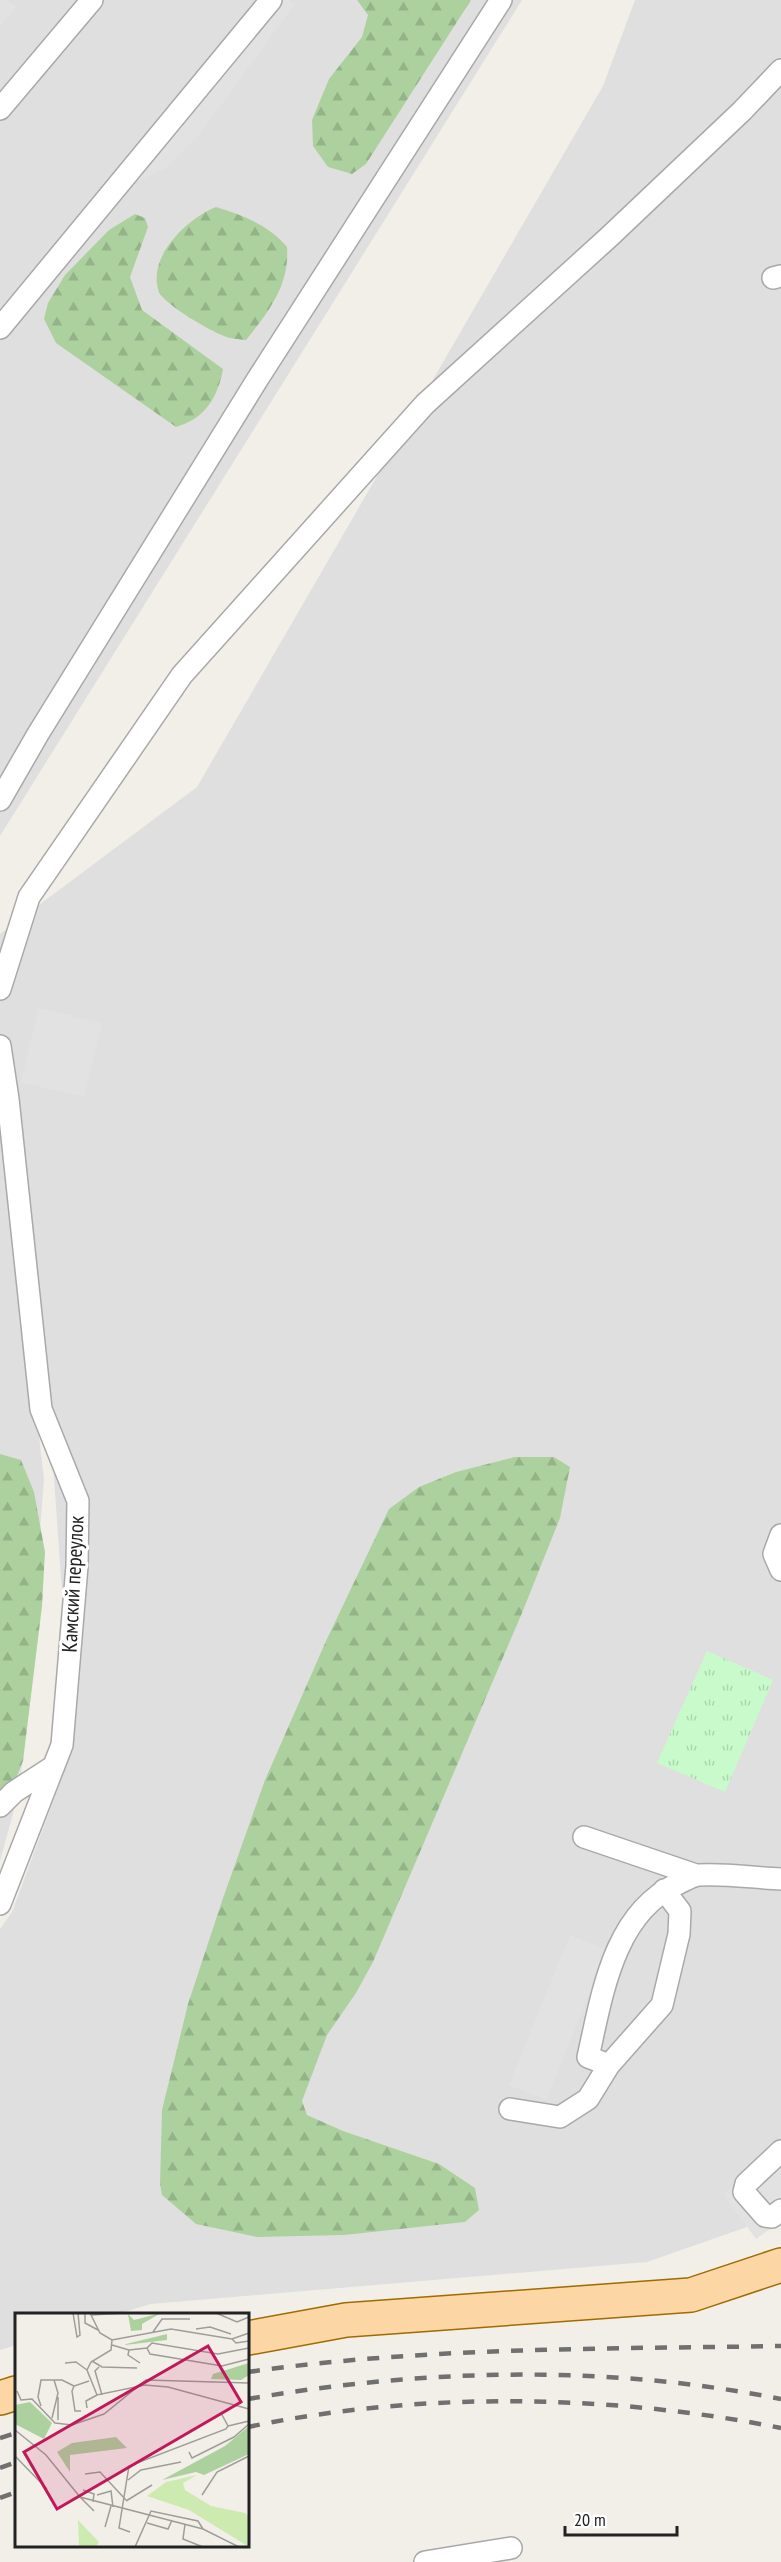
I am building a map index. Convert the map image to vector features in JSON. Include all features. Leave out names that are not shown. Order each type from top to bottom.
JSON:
[{"type":"main road","points":[[249,2338],[346,2320],[691,2295],[781,2265]]},
{"type":"main road","points":[[0,2398],[15,2393]]},
{"type":"lane","points":[[0,109],[92,0]]},
{"type":"lane","points":[[0,328],[271,0]]},
{"type":"lane","points":[[0,800],[38,734],[257,380],[501,0]]},
{"type":"lane","points":[[0,989],[29,897],[182,675],[425,404],[609,237],[742,111],[781,70]]},
{"type":"lane","name":"Камский переулок","points":[[0,1046],[8,1099],[41,1409],[78,1501],[77,1566],[62,1745],[0,1904]]},
{"type":"lane","points":[[781,1535],[774,1554],[781,1570]]},
{"type":"lane","points":[[0,1806],[14,1792],[54,1766]]},
{"type":"lane","points":[[584,1837],[696,1875],[781,1879]]},
{"type":"lane","points":[[609,2065],[588,2057],[606,1977],[622,1941],[638,1915],[664,1890],[696,1875]]},
{"type":"lane","points":[[510,2109],[560,2117],[588,2099],[609,2065],[662,2005],[680,1934],[680,1911],[664,1890]]},
{"type":"lane","points":[[781,2151],[746,2184],[744,2192],[765,2216],[772,2217],[781,2210]]},
{"type":"lane","points":[[425,2562],[511,2548]]},
{"type":"shaded area","points":[[0,0],[522,0],[0,836]]},
{"type":"shaded area","points":[[0,0],[7,0],[16,7],[0,26]]},
{"type":"shaded area","points":[[274,0],[288,0],[294,5],[202,131],[166,168],[117,191]]},
{"type":"shaded area","points":[[635,0],[781,0],[781,2215],[647,2262],[151,2304],[120,2313],[15,2313],[15,2345],[0,2350],[0,1929],[12,1912],[73,1748],[48,1393],[2,1118],[44,1479],[20,1788],[0,1861],[0,934],[197,787],[603,86]]},
{"type":"shaded area","points":[[39,1008],[102,1023],[84,1097],[21,1082]]},
{"type":"shaded area","points":[[570,1935],[607,1950],[546,2100],[509,2085]]},
{"type":"shaded area","points":[[771,2158],[781,2171],[781,2221],[756,2239],[723,2194]]},
{"type":"green space","points":[[357,0],[471,0],[366,164],[352,174],[328,167],[313,146],[312,120],[329,79],[362,37],[368,15]]},
{"type":"green space","points":[[216,207],[245,217],[263,227],[287,247],[285,273],[276,297],[263,319],[246,340],[226,337],[209,329],[178,310],[159,292],[158,266],[172,240],[193,220]]},
{"type":"green space","points":[[135,214],[145,218],[148,227],[130,277],[142,310],[223,369],[218,389],[208,406],[195,418],[176,427],[56,343],[44,319],[48,303],[65,275],[109,230]]},
{"type":"green space","points":[[0,1454],[21,1460],[34,1492],[45,1552],[42,1606],[23,1761],[13,1786],[0,1794]]},
{"type":"green space","points":[[515,1457],[554,1457],[570,1467],[560,1518],[522,1613],[373,1962],[356,1993],[327,2035],[302,2101],[307,2115],[343,2131],[439,2164],[475,2188],[479,2210],[465,2222],[344,2235],[257,2237],[196,2224],[162,2195],[160,2184],[162,2110],[188,2004],[265,1780],[326,1641],[389,1509],[419,1487],[456,1472]]},
{"type":"green space","points":[[707,1651],[773,1680],[725,1792],[657,1763]]},
{"type":"railway","points":[[249,2372],[380,2358],[447,2354],[781,2346]]},
{"type":"railway","points":[[249,2399],[380,2381],[514,2375],[648,2380],[781,2399]]},
{"type":"railway","points":[[249,2427],[313,2415],[379,2407],[514,2401],[650,2408],[781,2428]]},
{"type":"railway","points":[[0,2438],[15,2433]]},
{"type":"railway","points":[[0,2468],[15,2462]]},
{"type":"railway","points":[[0,2498],[15,2492]]}]
